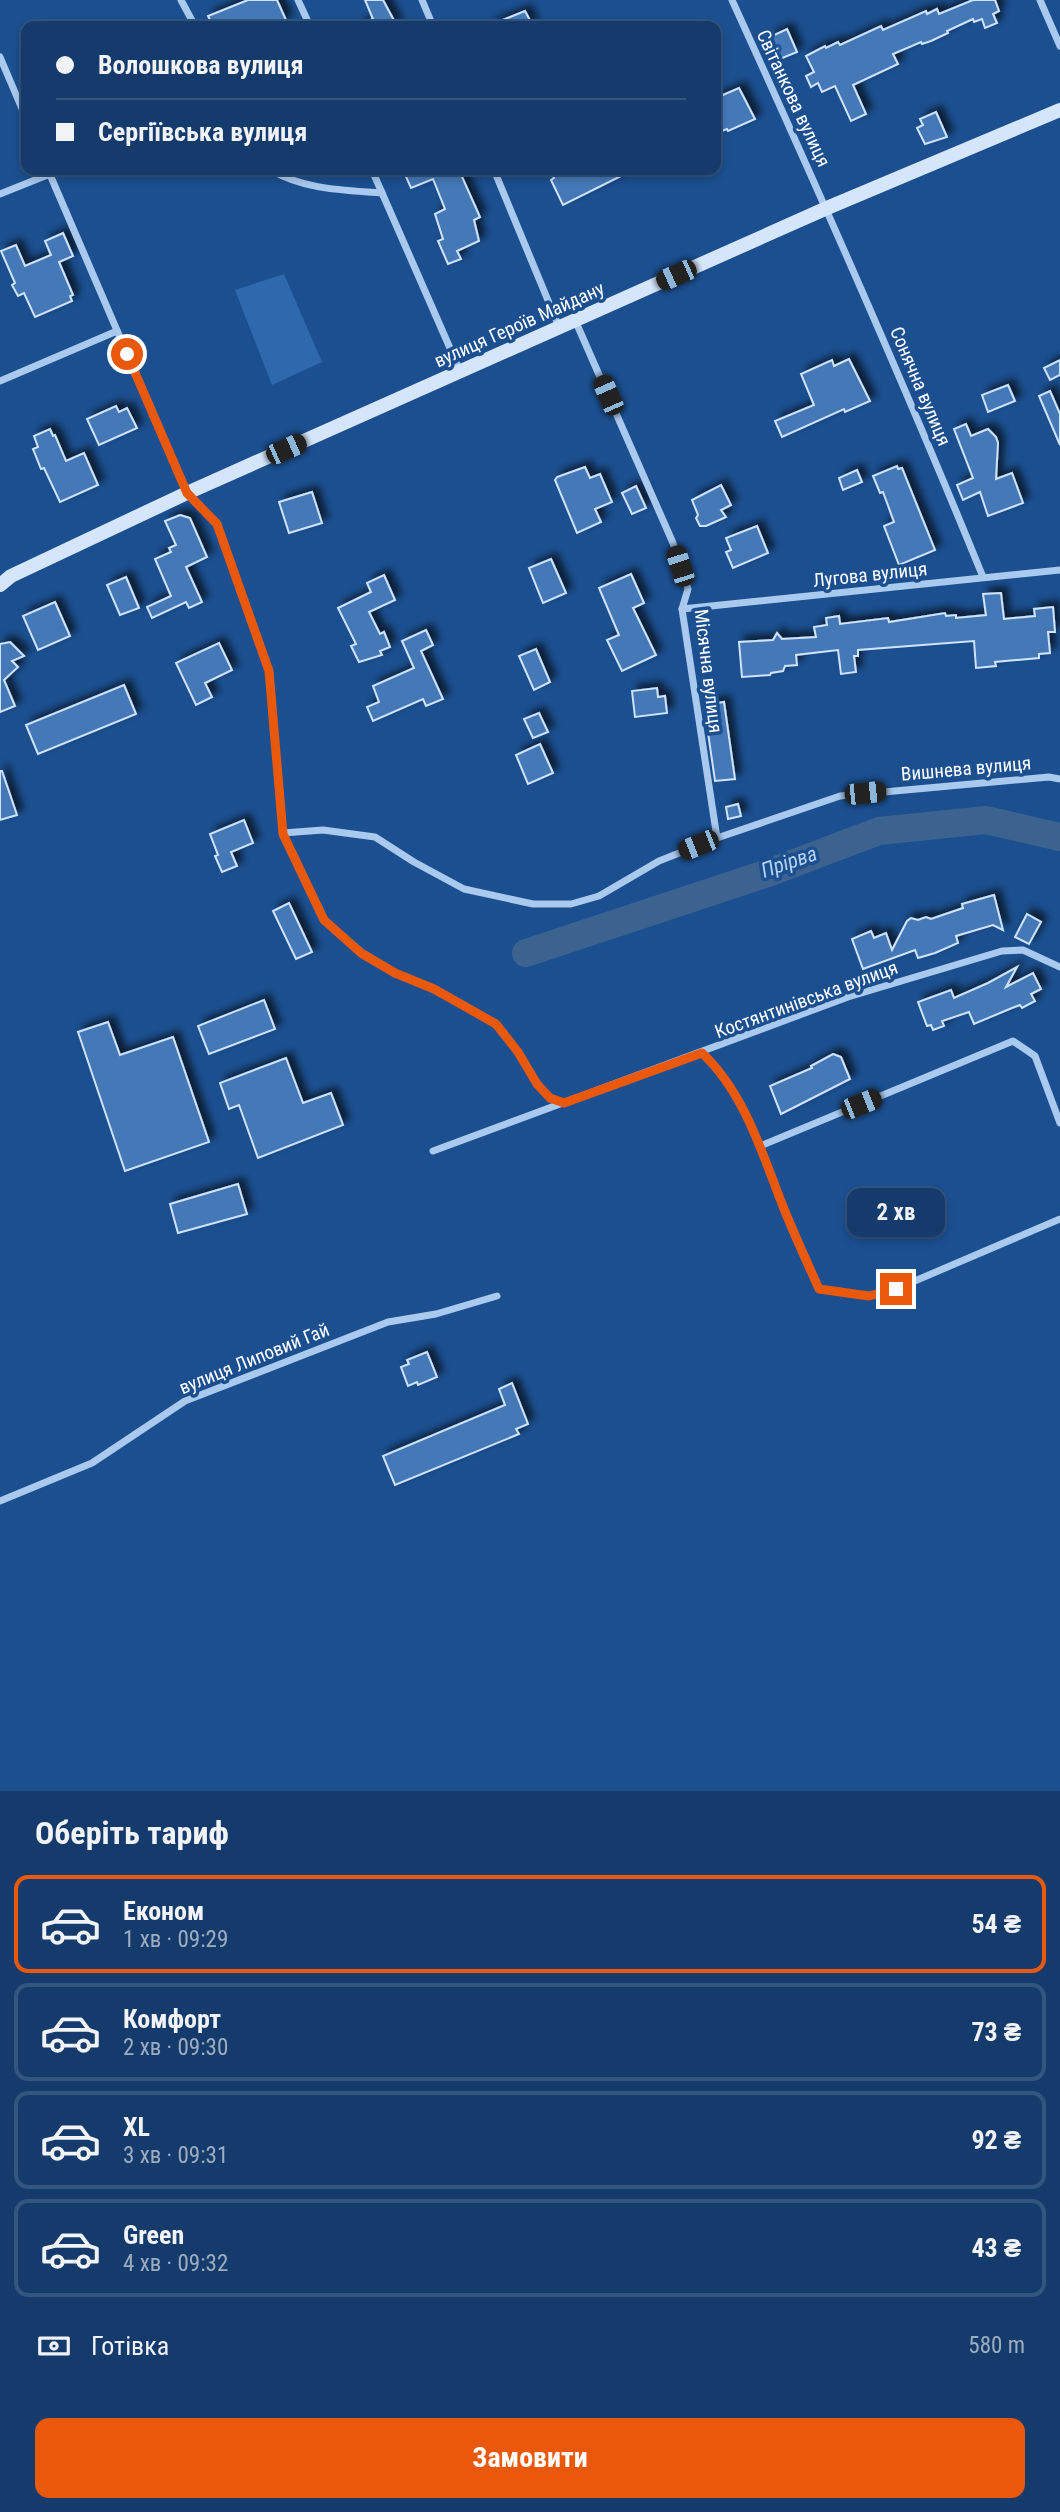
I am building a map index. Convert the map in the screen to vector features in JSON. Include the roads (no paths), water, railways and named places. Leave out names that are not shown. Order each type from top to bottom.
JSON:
[{"type":"street","points":[[181,0],[192,21]]},
{"type":"street","points":[[298,0],[308,21]]},
{"type":"street","points":[[422,0],[431,21]]},
{"type":"street","name":"Світанкова вулиця","points":[[732,0],[827,208]]},
{"type":"street","points":[[1040,0],[1060,46]]},
{"type":"street","points":[[0,57],[21,106]]},
{"type":"street","name":"вулиця Героїв Майдану","points":[[0,585],[11,576],[187,493],[827,208],[1060,110]]},
{"type":"street","points":[[0,194],[42,175]]},
{"type":"street","points":[[50,175],[187,493],[217,524],[269,671],[283,834],[324,920],[361,953],[395,973],[434,989],[496,1024],[518,1052],[537,1084],[550,1098],[564,1103]]},
{"type":"street","points":[[282,175],[301,184],[382,193]]},
{"type":"street","points":[[374,175],[461,371]]},
{"type":"street","points":[[497,175],[559,327]]},
{"type":"street","name":"Сонячна вулиця","points":[[827,208],[928,441],[983,578]]},
{"type":"street","name":"Місячна вулиця","points":[[575,320],[673,543],[688,589],[682,609],[717,838]]},
{"type":"street","points":[[0,382],[117,331]]},
{"type":"street","name":"Лугова вулиця","points":[[682,609],[1060,570]]},
{"type":"street","name":"Вишнева вулиця","points":[[283,834],[323,830],[375,837],[464,890],[533,904],[571,904],[599,896],[659,861],[840,796],[968,783],[1049,777],[1060,779]]},
{"type":"street","name":"Костянтинівська вулиця","points":[[433,1151],[848,998],[1002,951],[1023,950],[1060,967]]},
{"type":"street","points":[[760,1146],[1013,1041],[1035,1056],[1060,1123]]},
{"type":"street","points":[[702,1053],[729,1083],[760,1146],[785,1213],[819,1289],[869,1296],[896,1289],[1060,1219]]},
{"type":"street","name":"вулиця Липовий Гай","points":[[0,1502],[92,1463],[185,1401],[388,1322],[436,1314],[497,1296]]},
{"type":"waterway","name":"Прірва","points":[[526,953],[768,873],[879,831],[986,820],[1060,837]]}]
